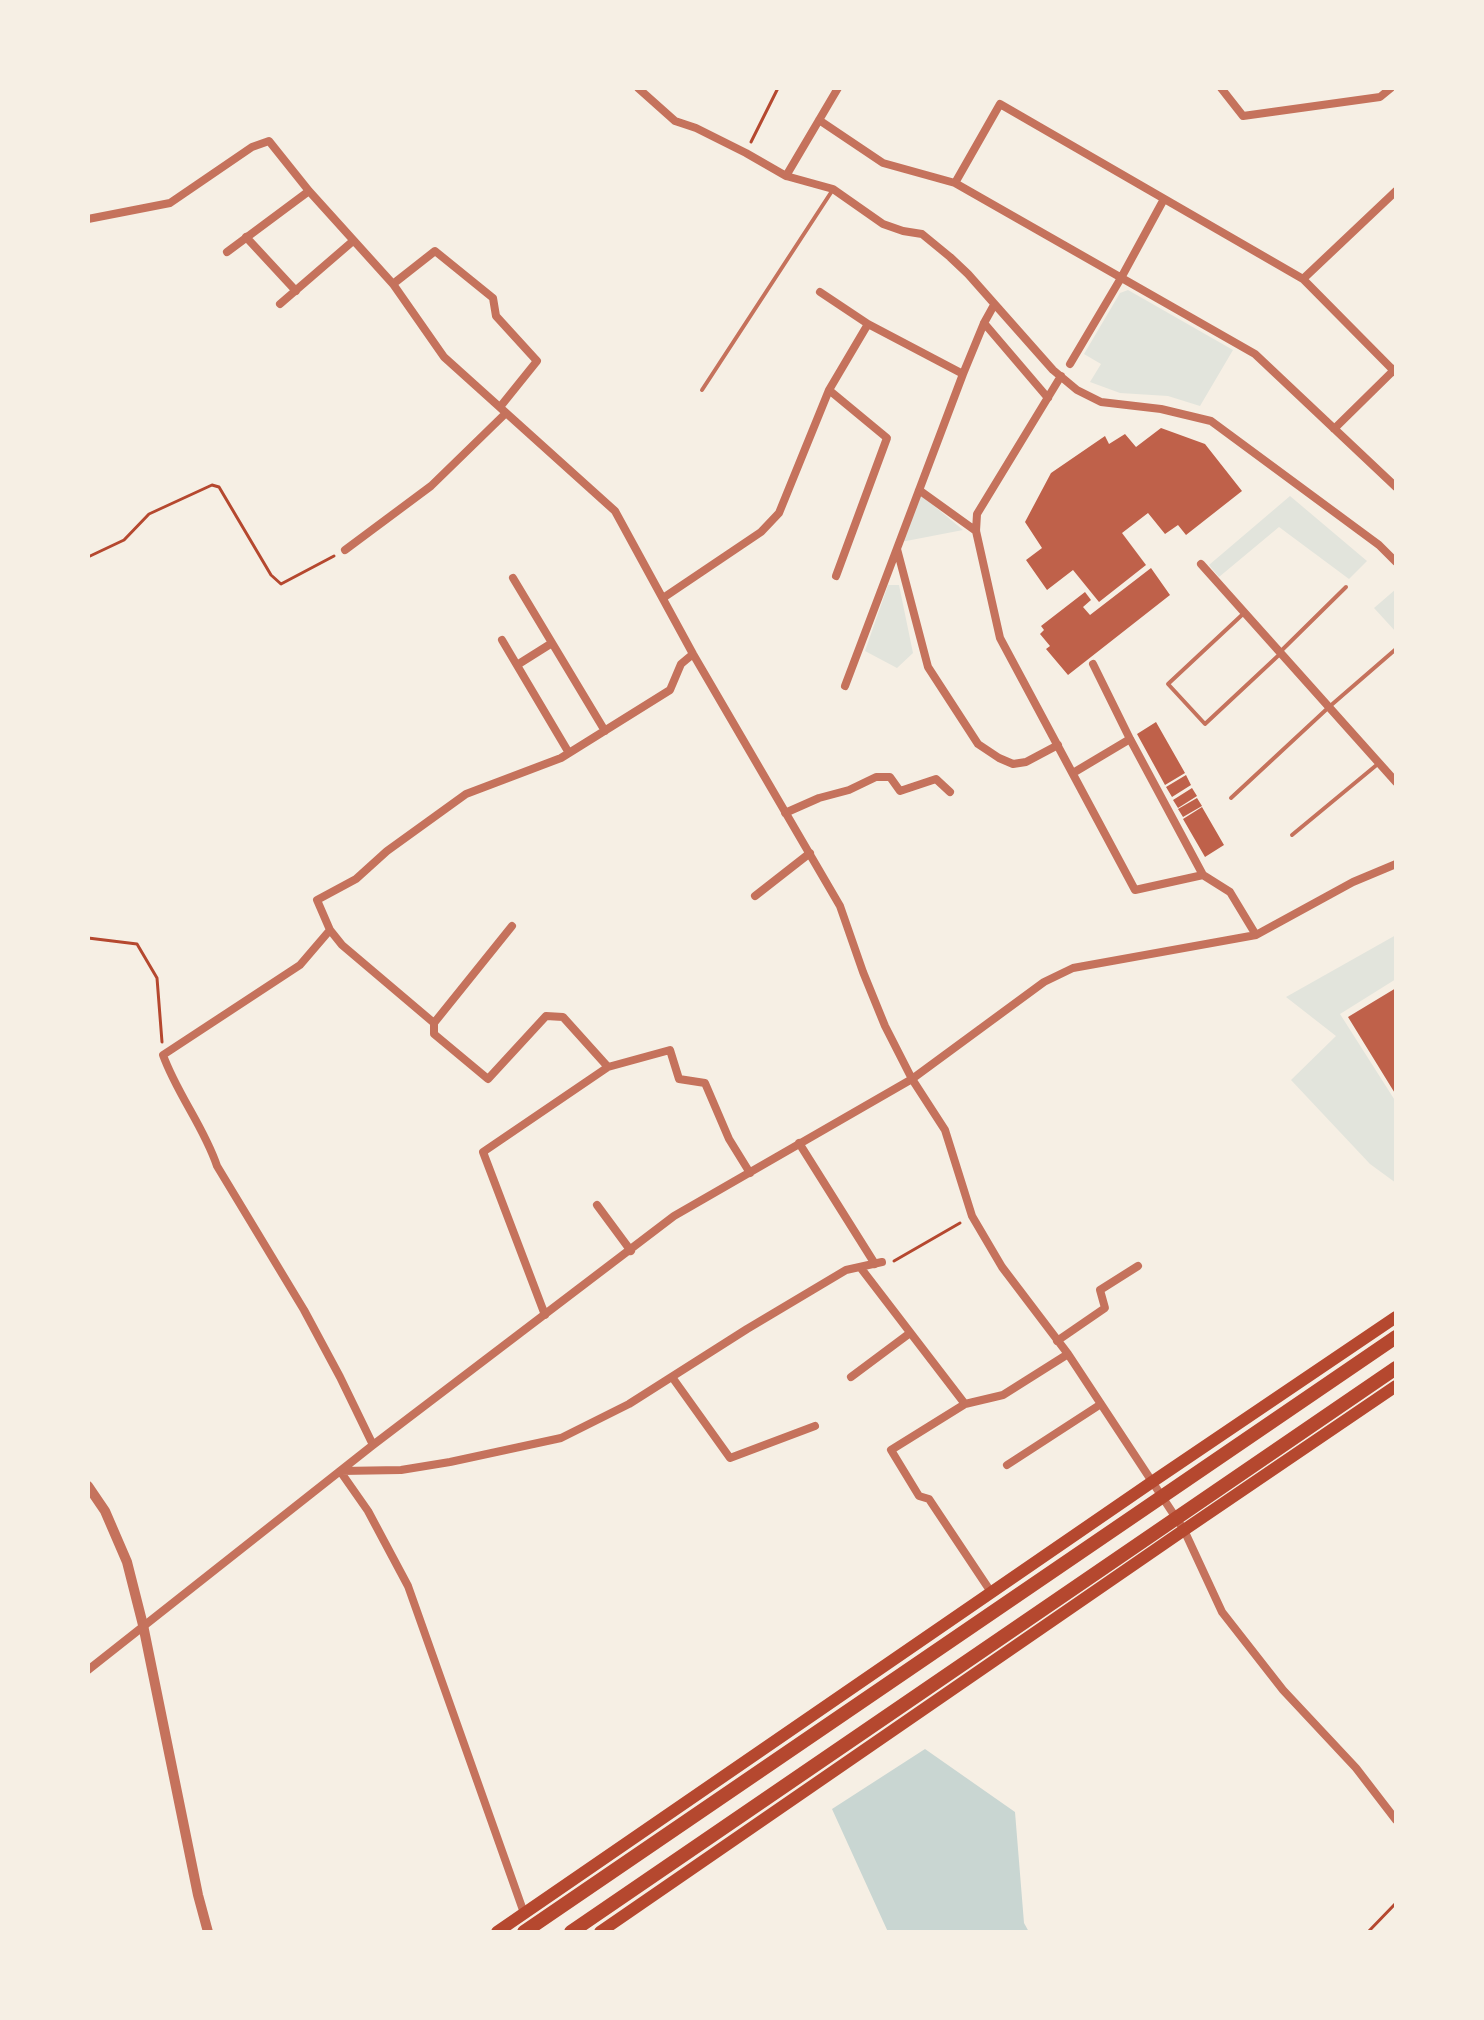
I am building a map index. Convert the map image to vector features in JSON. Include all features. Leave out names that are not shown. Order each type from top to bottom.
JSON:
[{"type":"highway","points":[[524,1932],[1396,1337]]},
{"type":"highway","points":[[571,1932],[1396,1368]]},
{"type":"main road","points":[[497,1932],[1396,1317]]},
{"type":"main road","points":[[600,1932],[1396,1386]]},
{"type":"street","points":[[638,88],[675,121],[696,128],[786,176],[833,189],[883,224],[922,234],[950,257],[1053,370],[1077,390],[1101,402],[1161,409],[1211,421],[1379,545],[1396,562]]},
{"type":"street","points":[[786,176],[838,88]]},
{"type":"street","points":[[1221,88],[1243,116],[1380,97],[1391,88]]},
{"type":"street","points":[[1373,88],[1380,97]]},
{"type":"street","points":[[955,183],[1000,104],[1303,279],[1395,371],[1334,429]]},
{"type":"street","points":[[819,120],[883,163],[955,183],[1255,354],[1396,487]]},
{"type":"street","points":[[88,219],[170,203],[252,147],[269,141],[309,191],[393,284],[444,357],[615,511],[693,654],[840,906],[885,1026],[912,1079],[945,1130],[972,1216],[1002,1267],[1068,1354],[1184,1530],[1222,1612],[1283,1690],[1356,1768],[1396,1820]]},
{"type":"street","points":[[227,252],[309,191]]},
{"type":"street","points":[[1303,279],[1396,191]]},
{"type":"street","points":[[1070,364],[1164,199]]},
{"type":"street","points":[[246,237],[296,291]]},
{"type":"street","points":[[280,304],[353,241]]},
{"type":"street","points":[[345,550],[431,486],[503,410],[537,361],[496,316],[493,298],[435,251],[393,284]]},
{"type":"street","points":[[820,292],[868,324],[963,374]]},
{"type":"street","points":[[845,686],[963,374],[994,305]]},
{"type":"street","points":[[984,323],[1048,398]]},
{"type":"street","points":[[663,598],[761,532],[779,513],[829,390],[868,324]]},
{"type":"street","points":[[1061,376],[977,514],[976,531],[1000,638],[1135,890],[1203,875]]},
{"type":"street","points":[[829,390],[887,438],[836,576]]},
{"type":"street","points":[[919,490],[976,531]]},
{"type":"street","points":[[897,548],[928,667],[978,744],[1013,764],[1026,762],[1058,745]]},
{"type":"street","points":[[1201,564],[1396,782]]},
{"type":"street","points":[[513,578],[605,731]]},
{"type":"street","points":[[502,640],[569,753]]},
{"type":"street","points":[[517,665],[552,643]]},
{"type":"street","points":[[434,1023],[342,945],[330,930],[317,900],[356,879],[387,851],[466,794],[561,758],[670,690],[681,664],[693,654]]},
{"type":"street","points":[[1093,664],[1203,875],[1230,892],[1256,935]]},
{"type":"street","points":[[1073,773],[1130,739]]},
{"type":"street","points":[[785,813],[876,777],[890,777],[900,791],[936,779],[950,792]]},
{"type":"street","points":[[755,896],[810,853]]},
{"type":"street","points":[[88,1670],[373,1445],[674,1216],[912,1079],[1044,982],[1073,968],[1256,935],[1353,882],[1396,864]]},
{"type":"street","points":[[512,926],[434,1023],[434,1034],[488,1079],[546,1016],[563,1017],[608,1067]]},
{"type":"street","points":[[330,930],[300,965],[163,1055],[170,1075],[210,1147],[217,1166],[304,1310],[373,1445]]},
{"type":"street","points":[[545,1315],[483,1152],[608,1067],[670,1050],[679,1079],[705,1083],[729,1139],[750,1173]]},
{"type":"street","points":[[340,1471],[413,1468],[561,1438],[629,1404],[846,1270],[878,1263],[799,1143]]},
{"type":"street","points":[[597,1205],[631,1251]]},
{"type":"street","points":[[1057,1341],[1105,1308],[1100,1290],[1138,1266]]},
{"type":"street","points":[[860,1267],[965,1404]]},
{"type":"street","points":[[851,1377],[910,1333]]},
{"type":"street","points":[[991,1592],[929,1499],[919,1496],[891,1450],[965,1404],[1003,1395],[1068,1354]]},
{"type":"street","points":[[672,1377],[730,1458],[815,1426]]},
{"type":"street","points":[[1007,1465],[1101,1404]]},
{"type":"street","points":[[340,1471],[368,1511],[408,1586],[524,1913]]},
{"type":"street","points":[[88,1486],[105,1511],[127,1562],[208,1932]]},
{"type":"lane","points":[[702,390],[833,189]]},
{"type":"lane","points":[[1244,612],[1168,684],[1205,724],[1346,587]]},
{"type":"lane","points":[[1231,798],[1396,649]]},
{"type":"lane","points":[[1292,835],[1379,763]]},
{"type":"path","points":[[746,153],[778,88]]},
{"type":"path","points":[[88,557],[124,540],[149,514],[212,485],[219,487],[271,575],[281,584],[345,550]]},
{"type":"path","points":[[88,938],[137,944],[157,978],[163,1055]]},
{"type":"path","points":[[878,1263],[894,1261],[972,1216]]},
{"type":"path","points":[[1368,1932],[1396,1903]]},
{"type":"shaded area","points":[[1128,290],[1233,350],[1200,406],[1168,396],[1120,393],[1090,382],[1101,364],[1084,354],[1120,293]]},
{"type":"shaded area","points":[[921,495],[963,530],[901,542]]},
{"type":"shaded area","points":[[1290,496],[1367,561],[1349,579],[1279,527],[1219,577],[1209,565]]},
{"type":"shaded area","points":[[888,585],[899,585],[913,653],[897,668],[865,651]]},
{"type":"shaded area","points":[[1396,589],[1396,632],[1374,608]]},
{"type":"shaded area","points":[[1396,935],[1396,979],[1340,1014],[1396,1102],[1396,1183],[1370,1164],[1291,1080],[1336,1036],[1286,997]]},
{"type":"shaded area","points":[[925,1749],[1015,1812],[1024,1923],[1029,1932],[888,1932],[832,1809]]},
{"type":"building","points":[[1161,428],[1205,444],[1242,491],[1186,535],[1178,525],[1165,534],[1148,513],[1122,533],[1146,565],[1099,602],[1073,570],[1047,590],[1026,560],[1042,548],[1025,522],[1051,473],[1105,436],[1109,444],[1125,434],[1136,447]]},
{"type":"building","points":[[1151,568],[1170,595],[1068,675],[1046,649],[1050,646],[1040,634],[1044,630],[1041,626],[1085,592],[1091,600],[1083,607],[1090,615]]},
{"type":"building","points":[[1156,722],[1185,773],[1165,785],[1137,734]]},
{"type":"building","points":[[1186,775],[1191,785],[1172,797],[1166,787]]},
{"type":"building","points":[[1192,788],[1197,796],[1178,808],[1173,800]]},
{"type":"building","points":[[1197,798],[1202,806],[1183,817],[1178,809]]},
{"type":"building","points":[[1202,807],[1224,845],[1205,857],[1183,819]]},
{"type":"building","points":[[1396,988],[1396,1095],[1348,1017]]}]
